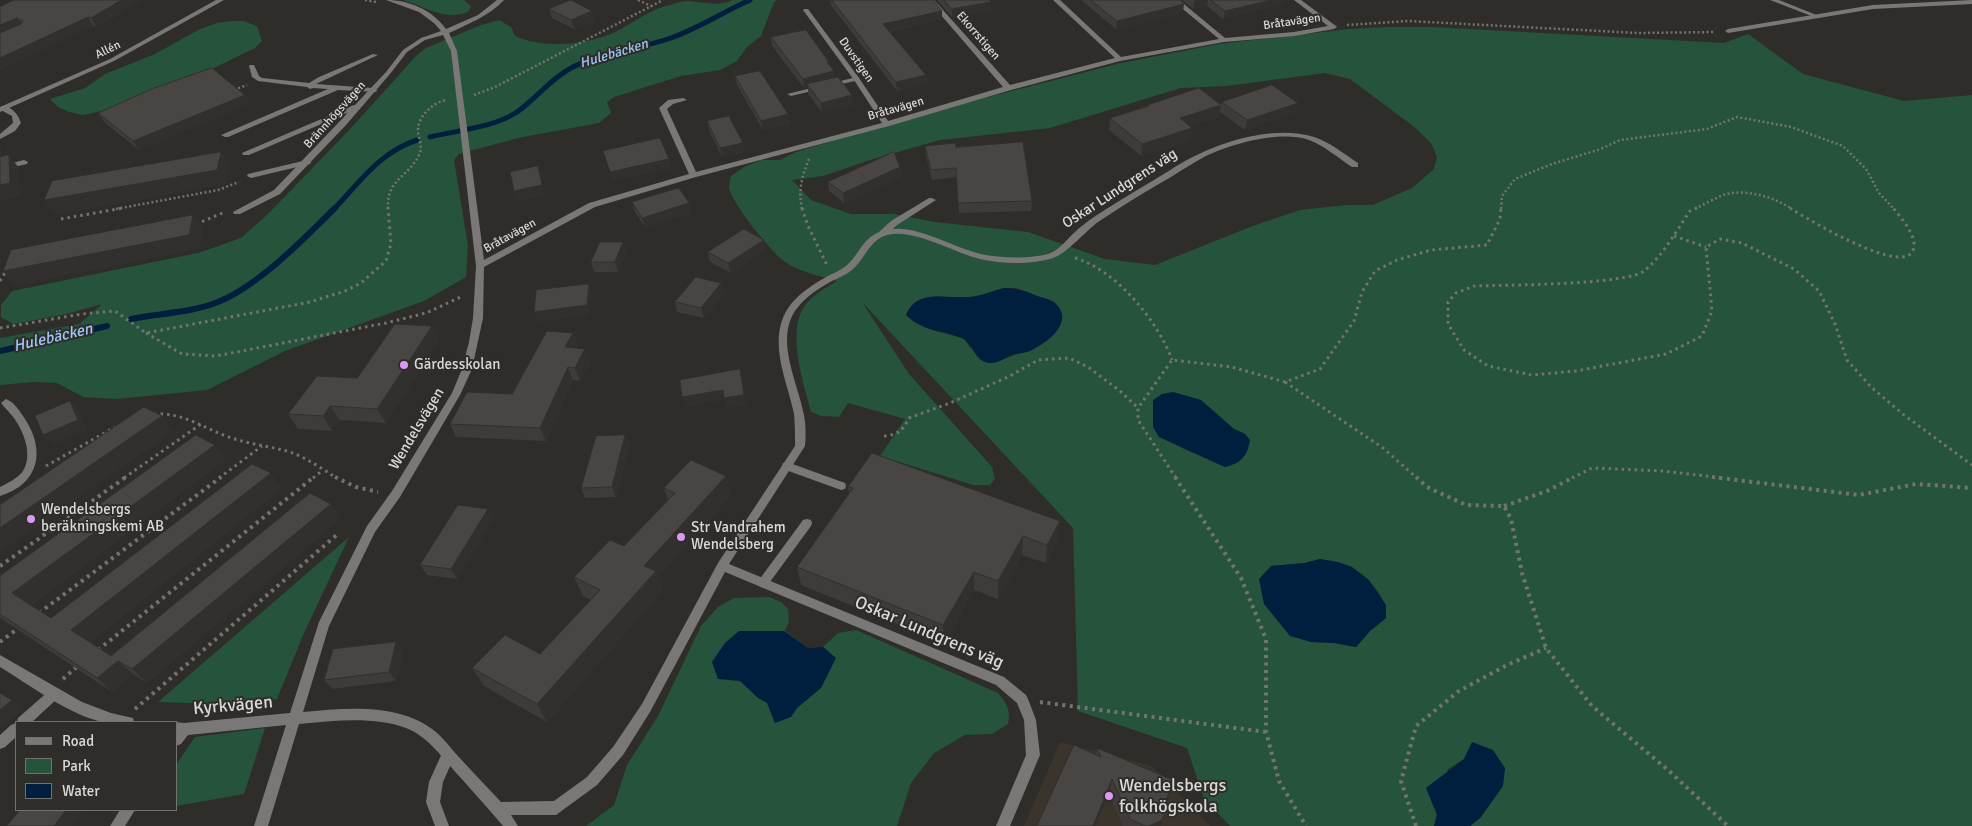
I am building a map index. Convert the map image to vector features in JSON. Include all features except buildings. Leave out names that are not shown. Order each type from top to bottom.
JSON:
[{"type":"street","name":"Allén","points":[[2,109],[112,60],[158,37],[221,0]]},
{"type":"street","name":"Wendelsvägen","points":[[261,826],[323,626],[371,529],[396,494],[453,400],[467,369],[478,318],[480,266],[454,52],[446,32],[439,22],[424,11],[389,0]]},
{"type":"street","name":"Brännhögsvägen","points":[[237,212],[277,192],[373,90],[405,51],[423,39],[446,32],[491,9],[502,0]]},
{"type":"street","name":"Ekorrstigen","points":[[931,0],[1008,88]]},
{"type":"street","points":[[1056,0],[1120,59]]},
{"type":"street","points":[[1175,0],[1224,40]]},
{"type":"street","points":[[1297,0],[1334,27]]},
{"type":"street","points":[[1773,0],[1816,16]]},
{"type":"street","points":[[1728,32],[1873,7],[1972,2]]},
{"type":"street","name":"Duvstigen","points":[[806,10],[857,79],[886,124]]},
{"type":"street","name":"Bråtavägen","points":[[480,266],[592,205],[693,175],[1120,59],[1224,40],[1294,34],[1334,27]]},
{"type":"street","points":[[310,87],[321,78],[375,55]]},
{"type":"street","points":[[252,66],[260,80],[291,82],[310,87],[373,90]]},
{"type":"street","points":[[791,94],[857,79]]},
{"type":"street","points":[[225,135],[338,88]]},
{"type":"street","points":[[683,100],[671,102],[663,108],[693,175]]},
{"type":"street","points":[[246,154],[357,107]]},
{"type":"street","points":[[0,136],[12,130],[17,123],[15,115],[2,109]]},
{"type":"street","name":"Oskar Lundgrens väg","points":[[1052,255],[1088,225],[1200,156],[1217,148],[1270,137],[1305,136],[1317,141],[1355,165]]},
{"type":"street","points":[[0,168],[24,162]]},
{"type":"street","points":[[251,176],[307,162]]},
{"type":"street","points":[[498,809],[556,808],[592,782],[618,751],[646,708],[722,566],[800,446],[802,433],[784,358],[784,325],[796,303],[832,277],[848,269],[870,243],[894,223],[932,200]]},
{"type":"street","points":[[882,234],[901,230],[981,257],[1012,260],[1052,255]]},
{"type":"street","points":[[0,492],[28,472],[31,463],[31,446],[24,426],[17,412],[6,403]]},
{"type":"street","points":[[788,466],[841,486]]},
{"type":"street","points":[[763,583],[807,523]]},
{"type":"street","name":"Oskar Lundgrens väg","points":[[722,566],[1000,681],[1022,699]]},
{"type":"street","points":[[0,660],[51,692],[87,711],[121,721]]},
{"type":"street","points":[[24,721],[51,692]]},
{"type":"street","points":[[1003,826],[1034,755],[1030,720],[1022,699]]},
{"type":"street","points":[[294,719],[331,715],[366,715],[393,718],[412,724],[431,736],[498,809],[511,826]]},
{"type":"street","name":"Kyrkvägen","points":[[180,728],[294,719]]},
{"type":"street","points":[[0,743],[15,730]]},
{"type":"street","points":[[442,826],[433,802],[436,782],[448,755]]},
{"type":"street","points":[[117,826],[127,811]]},
{"type":"path","points":[[638,0],[652,6]]},
{"type":"path","points":[[146,333],[305,303],[336,294],[366,280],[386,262],[392,244],[393,233],[387,211],[388,192],[419,156],[421,148],[417,124],[433,104],[486,91],[514,75],[616,26],[663,0]]},
{"type":"path","points":[[1334,27],[1408,21],[1659,35],[1728,32]]},
{"type":"path","points":[[233,91],[260,80]]},
{"type":"path","points":[[1286,382],[1320,369],[1354,321],[1362,292],[1375,271],[1397,260],[1431,250],[1487,245],[1500,219],[1502,196],[1514,179],[1552,164],[1601,149],[1620,140],[1707,130],[1737,117],[1791,127],[1843,146],[1866,169],[1879,194],[1904,220],[1914,244],[1913,252],[1907,257],[1886,257],[1817,225],[1786,205],[1763,196],[1739,192],[1724,195],[1690,211],[1656,260],[1642,273],[1617,279],[1474,286],[1456,293],[1448,302],[1448,324],[1464,350],[1488,366],[1532,375],[1576,371],[1666,354],[1702,336],[1712,311],[1706,247]]},
{"type":"path","points":[[827,139],[813,152],[798,183],[804,216],[832,277]]},
{"type":"path","points":[[61,219],[218,190],[236,184],[251,176]]},
{"type":"path","points":[[190,227],[223,212],[237,212]]},
{"type":"path","points":[[1674,236],[1706,247],[1720,239],[1742,243],[1794,269],[1819,291],[1835,324],[1847,360],[1872,388],[1904,415],[1972,465]]},
{"type":"path","points":[[1052,255],[1082,259],[1108,274],[1158,330],[1172,360]]},
{"type":"path","points":[[0,281],[9,265]]},
{"type":"path","points":[[0,328],[89,313],[115,311],[164,345],[182,354],[216,356],[386,322],[426,312],[465,295],[479,293]]},
{"type":"path","points":[[884,436],[894,435],[903,428],[910,418],[1002,380],[1038,360],[1069,358],[1088,367],[1120,391],[1138,408]]},
{"type":"path","points":[[1172,360],[1232,367],[1286,382],[1383,448],[1427,487],[1466,505],[1504,506],[1547,491],[1592,468],[1663,471],[1859,495],[1916,484],[1972,488]]},
{"type":"path","points":[[1172,360],[1138,408],[1138,420],[1241,578],[1266,639],[1266,732],[1279,781],[1306,826]]},
{"type":"path","points":[[150,415],[173,414],[226,436],[280,449],[300,457],[340,481],[363,491],[396,494]]},
{"type":"path","points":[[0,566],[201,424]]},
{"type":"path","points":[[15,483],[116,427]]},
{"type":"path","points":[[32,618],[262,445]]},
{"type":"path","points":[[94,653],[324,470]]},
{"type":"path","points":[[1504,506],[1511,519],[1522,573],[1546,648],[1592,706],[1668,770],[1728,826]]},
{"type":"path","points":[[125,721],[339,533]]},
{"type":"path","points":[[0,642],[24,624]]},
{"type":"path","points":[[1416,826],[1401,782],[1416,726],[1459,692],[1507,666],[1546,648]]},
{"type":"path","points":[[51,692],[87,659]]},
{"type":"path","points":[[1022,699],[1266,732]]},
{"type":"shaded area","name":"Wendelsbergs folkhögskola","points":[[1060,742],[1152,766],[1210,826],[1024,826]]},
{"type":"green space","points":[[403,0],[464,0],[471,6],[468,12],[451,15],[435,12]]},
{"type":"green space","points":[[733,0],[777,0],[774,2],[761,36],[747,47],[737,61],[720,70],[681,76],[614,97],[607,102],[611,113],[599,123],[518,138],[459,154],[454,160],[468,246],[466,277],[424,301],[285,351],[207,390],[116,399],[83,397],[57,383],[34,382],[0,385],[0,338],[79,324],[102,304],[67,314],[13,324],[1,317],[1,305],[12,291],[198,253],[241,238],[268,214],[352,127],[417,55],[426,48],[481,25],[499,20],[511,27],[515,36],[538,43],[565,44],[592,40],[615,32],[662,7],[688,1],[716,4]]},
{"type":"green space","points":[[243,21],[257,26],[262,41],[255,48],[185,82],[106,110],[83,115],[58,107],[50,99],[85,88],[105,74],[155,54],[200,29],[217,23]]},
{"type":"green space","points":[[1433,27],[1724,43],[1748,34],[1803,74],[1904,101],[1972,95],[1972,826],[1470,826],[1481,817],[1464,759],[1448,769],[1434,826],[1230,826],[1204,799],[1187,748],[1078,711],[1073,528],[862,302],[909,374],[992,467],[995,479],[990,485],[973,485],[880,456],[905,419],[848,403],[839,417],[821,416],[811,412],[801,375],[797,347],[798,321],[805,305],[818,293],[837,281],[797,268],[779,257],[753,228],[737,205],[729,188],[731,176],[746,166],[762,160],[780,160],[796,152],[869,130],[1121,63],[1219,44],[1349,29]],"holes":[[[1325,73],[1350,79],[1413,126],[1431,143],[1437,157],[1434,169],[1412,188],[1373,205],[1347,205],[1300,210],[1250,227],[1155,265],[1105,259],[1028,232],[934,222],[894,214],[851,214],[811,200],[792,180],[823,176],[940,140],[1050,128],[1181,88],[1227,86]],[[1004,288],[1016,288],[1054,302],[1062,318],[1059,328],[1046,342],[1000,361],[970,348],[964,339],[926,328],[906,315],[917,301],[925,298],[983,295]],[[1153,400],[1220,418],[1234,429],[1245,434],[1225,467],[1182,448],[1153,427]],[[1320,559],[1343,568],[1364,579],[1380,594],[1386,618],[1370,631],[1356,647],[1334,643],[1311,642],[1271,566],[1305,563]]]},
{"type":"green space","points":[[349,537],[304,633],[277,699],[239,705],[158,702]]},
{"type":"green space","points":[[769,597],[781,602],[788,609],[789,622],[785,631],[808,648],[823,647],[838,633],[856,630],[998,693],[1008,707],[1008,724],[992,734],[965,735],[934,753],[911,783],[897,826],[586,826],[614,805],[627,765],[658,716],[701,626],[718,607],[734,598]]},
{"type":"green space","points":[[265,728],[244,794],[178,806],[178,762],[195,737]]},
{"type":"water","points":[[1004,288],[1021,290],[1051,300],[1061,310],[1062,317],[1061,324],[1044,343],[1030,351],[1012,355],[996,362],[984,362],[977,356],[966,340],[926,327],[906,315],[917,301],[925,298],[983,295]]},
{"type":"water","points":[[1173,392],[1201,400],[1234,429],[1245,434],[1250,440],[1245,455],[1239,461],[1225,467],[1159,437],[1153,427],[1153,400],[1162,394]]},
{"type":"water","points":[[1320,559],[1352,567],[1369,580],[1386,605],[1386,618],[1370,631],[1356,647],[1334,643],[1311,642],[1290,636],[1264,604],[1259,579],[1271,566],[1305,563]]},
{"type":"water","points":[[739,631],[784,631],[808,648],[823,647],[836,658],[821,688],[797,708],[791,717],[775,723],[767,703],[758,698],[740,681],[718,679],[712,662],[725,643]]},
{"type":"water","points":[[1472,742],[1493,750],[1505,768],[1503,786],[1481,817],[1470,826],[1434,826],[1437,815],[1426,788],[1464,759]]},
{"type":"waterway","name":"Hulebäcken","points":[[430,137],[497,122],[517,112],[558,77],[573,67],[609,54],[671,38],[750,0]]},
{"type":"waterway","name":"Hulebäcken","points":[[334,209],[381,160],[404,145],[417,140]]},
{"type":"waterway","name":"Hulebäcken","points":[[131,319],[208,306],[233,295],[265,273],[334,209]]},
{"type":"waterway","name":"Hulebäcken","points":[[0,351],[107,326]]},
{"type":"place","name":"Gärdesskolan","points":[[404,365]]},
{"type":"place","name":"Wendelsbergs beräkningskemi AB","points":[[31,519]]},
{"type":"place","name":"Str Vandrahem Wendelsberg","points":[[681,537]]},
{"type":"place","name":"Wendelsbergs folkhögskola","points":[[1109,796]]}]
